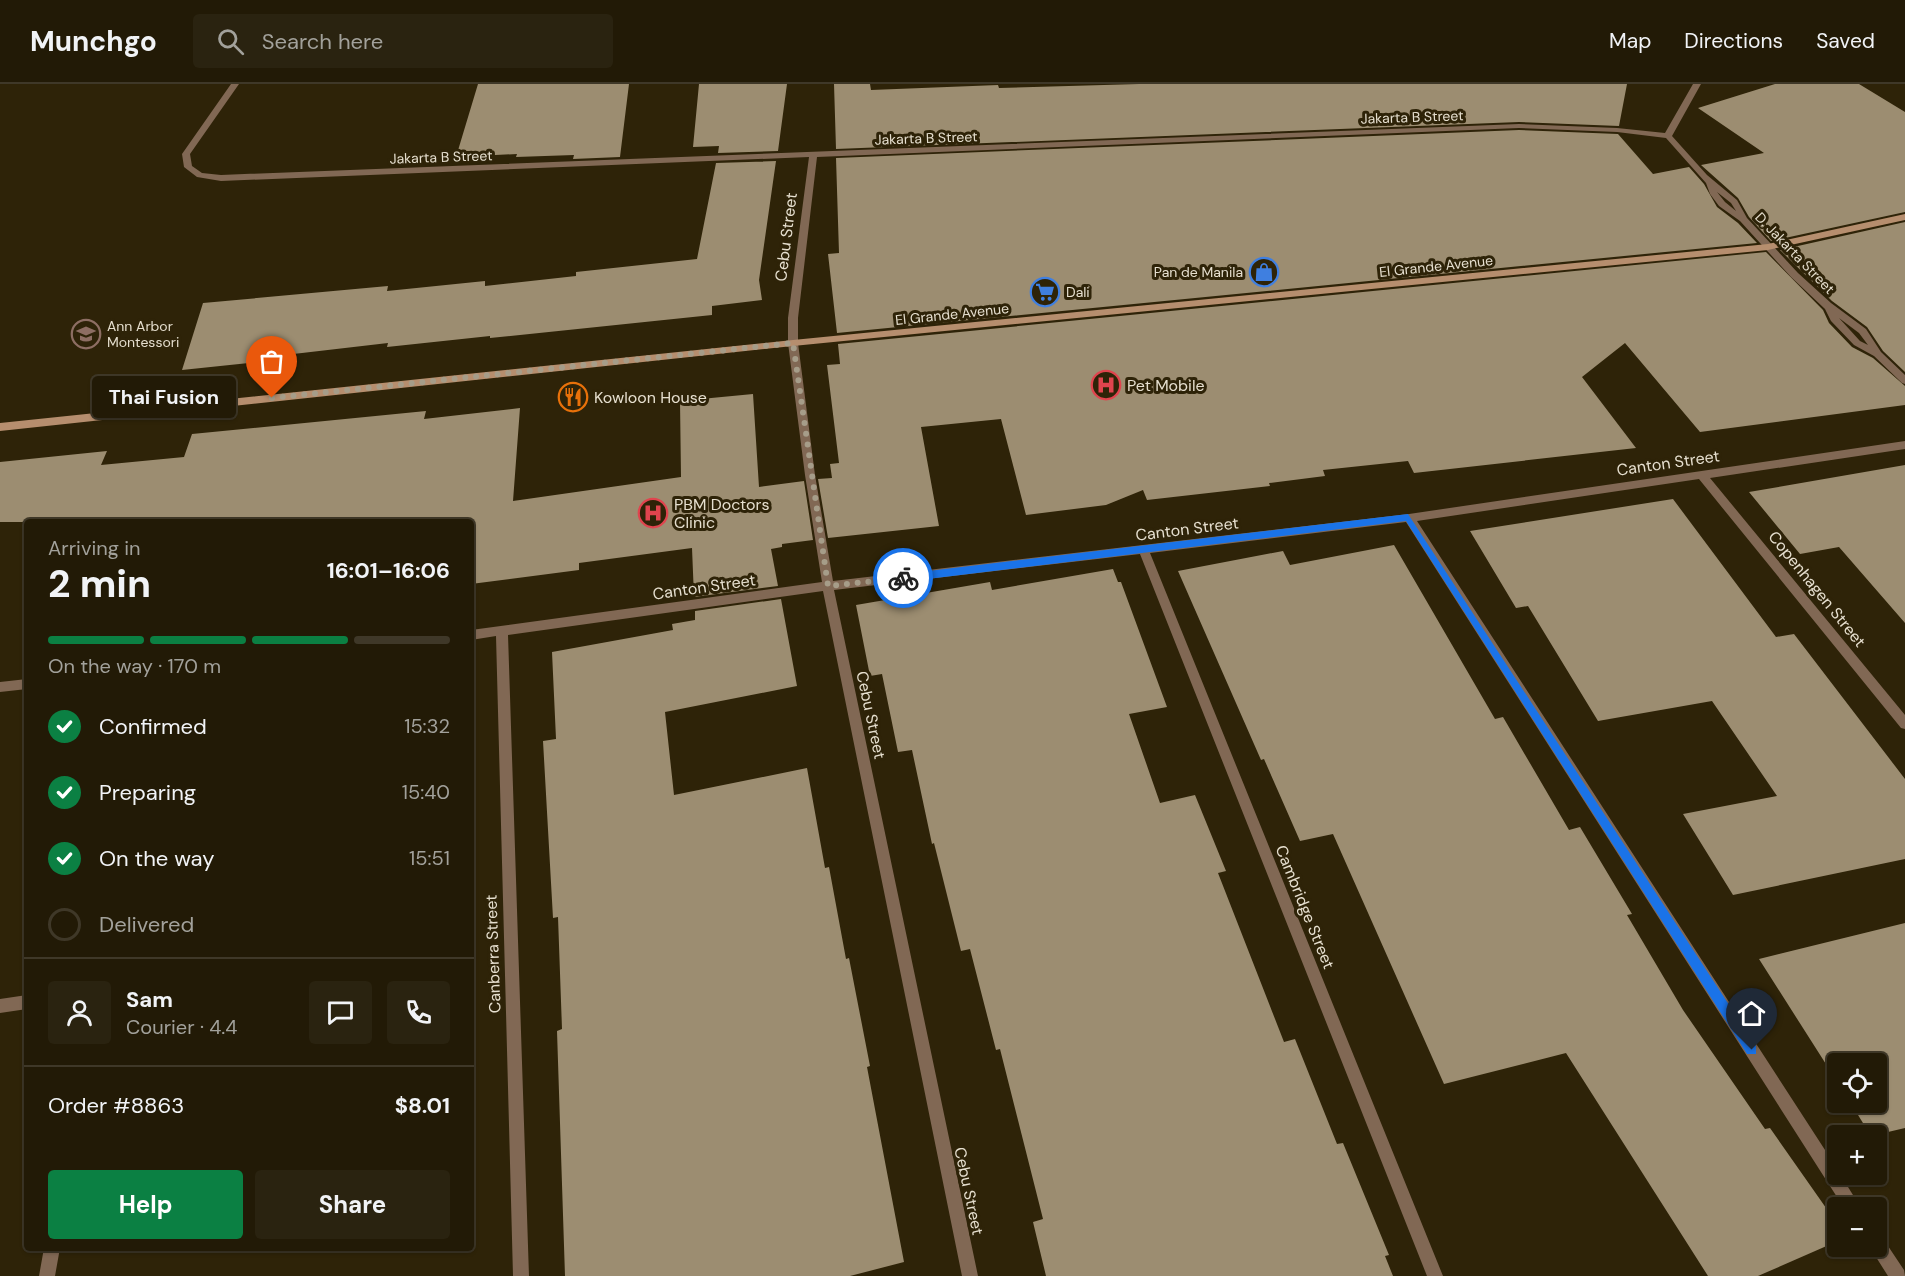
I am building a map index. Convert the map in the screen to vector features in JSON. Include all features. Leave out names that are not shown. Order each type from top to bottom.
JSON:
[{"type":"street","name":"Jakarta B Street","points":[[235,84],[186,154],[188,167],[200,175],[221,178],[1519,126],[1617,130],[1668,136]]},
{"type":"street","points":[[1668,136],[1697,84]]},
{"type":"street","name":"D. Jakarta Street","points":[[1668,136],[1710,182],[1716,196],[1728,210],[1743,219],[1768,247],[1829,306],[1834,319],[1857,343],[1877,354],[1905,381]]},
{"type":"street","name":"Cebu Street","points":[[813,156],[793,318],[793,343],[828,586],[970,1276]]},
{"type":"street","name":"El Grande Avenue","points":[[0,427],[793,343],[1768,247],[1905,217]]},
{"type":"street","name":"Canton Street","points":[[474,635],[828,586],[1144,551],[1408,518],[1905,445]]},
{"type":"street","name":"Copenhagen Street","points":[[1702,475],[1905,724]]},
{"type":"street","points":[[1408,518],[1846,1197]]},
{"type":"street","name":"Cambridge Street","points":[[1144,551],[1435,1276]]},
{"type":"street","name":"Canberra Street","points":[[502,632],[521,1276]]},
{"type":"street","points":[[0,687],[24,684]]},
{"type":"street","points":[[0,1006],[24,1002]]},
{"type":"street","points":[[47,1276],[51,1251]]},
{"type":"street","points":[[1885,1257],[1898,1276]]},
{"type":"building","points":[[478,84],[629,84],[620,157],[573,159],[574,155],[516,157],[517,154],[456,157]]},
{"type":"building","points":[[699,84],[787,84],[778,151],[718,153],[719,146],[693,147]]},
{"type":"building","points":[[834,84],[870,84],[871,90],[998,85],[999,88],[1139,84],[1627,84],[1619,126],[1519,122],[836,149]]},
{"type":"building","points":[[1775,84],[1859,84],[1905,112],[1905,212],[1771,241],[1749,217],[1738,198],[1701,165],[1764,153],[1698,108]]},
{"type":"building","points":[[1519,130],[1618,134],[1653,174],[1689,167],[1704,184],[1717,207],[1738,223],[1757,243],[837,333],[828,254],[839,253],[836,158]]},
{"type":"building","points":[[776,161],[759,280],[762,300],[712,306],[712,315],[387,347],[388,343],[259,358],[258,362],[182,370],[203,303],[388,286],[387,291],[485,281],[485,286],[576,276],[576,272],[697,259],[716,163]]},
{"type":"building","points":[[1905,222],[1905,372],[1883,351],[1867,327],[1832,301],[1780,250]]},
{"type":"building","points":[[1766,252],[1823,310],[1829,323],[1852,347],[1873,358],[1905,386],[1905,405],[1700,432],[1625,343],[1582,377],[1636,448],[1414,473],[1408,461],[1323,470],[1325,476],[1269,483],[1270,486],[1147,500],[1143,490],[1106,505],[1026,515],[1001,419],[921,427],[939,526],[828,538],[818,479],[832,478],[830,464],[839,463],[827,365],[840,364],[838,344]]},
{"type":"building","points":[[753,394],[759,487],[804,481],[813,540],[782,544],[782,547],[771,549],[778,586],[694,597],[692,548],[579,563],[579,570],[474,584],[474,519],[24,519],[24,522],[0,522],[0,462],[107,451],[101,465],[184,457],[192,434],[426,411],[424,419],[520,408],[513,501],[681,477],[680,401]]},
{"type":"building","points":[[1905,465],[1905,623],[1839,547],[1800,554],[1749,492]]},
{"type":"building","points":[[1673,499],[1776,637],[1794,634],[1905,779],[1905,859],[1733,895],[1683,814],[1777,796],[1712,701],[1598,721],[1528,606],[1516,608],[1470,531]]},
{"type":"building","points":[[1394,545],[1495,719],[1503,717],[1569,830],[1580,827],[1632,914],[1627,915],[1683,1010],[1765,1129],[1770,1128],[1827,1209],[1827,1246],[1758,1276],[1708,1276],[1566,1053],[1444,1084],[1333,834],[1300,841],[1264,759],[1261,760],[1178,571],[1283,551],[1290,565]]},
{"type":"building","points":[[1113,569],[1118,582],[1121,582],[1167,707],[1129,714],[1160,803],[1195,795],[1226,871],[1218,873],[1284,1042],[1295,1039],[1337,1144],[1343,1143],[1389,1255],[1385,1256],[1393,1276],[1046,1276],[1033,1222],[1043,1219],[1000,1049],[996,1050],[970,949],[961,951],[934,843],[932,844],[912,750],[898,752],[882,674],[870,676],[856,605],[990,582],[992,590]]},
{"type":"building","points":[[781,599],[797,686],[665,712],[674,795],[807,768],[825,868],[829,867],[846,959],[849,958],[904,1262],[850,1276],[565,1276],[557,1031],[562,1029],[558,917],[553,918],[543,741],[556,739],[552,652],[673,630],[672,624],[695,620],[695,611]]},
{"type":"building","points":[[1905,923],[1905,1128],[1887,1132],[1887,1125],[1864,1125],[1857,1113],[1887,1113],[1887,1053],[1827,1053],[1827,1066],[1759,959]]},
{"type":"way so far","points":[[272,398],[793,343],[810,475],[828,586],[903,578]]},
{"type":"place","name":"Pan de Manila","points":[[1264,272]]},
{"type":"place","name":"Dali","points":[[1045,292]]},
{"type":"place","name":"Ann Arbor Montessori","points":[[86,334]]},
{"type":"place","name":"Pet Mobile","points":[[1106,385]]},
{"type":"place","name":"Kowloon House","points":[[573,397]]},
{"type":"place","name":"Thai Fusion","points":[[272,398]]},
{"type":"place","name":"PBM Doctors Clinic","points":[[653,513]]},
{"type":"route","points":[[903,578],[1408,518],[1752,1050]]}]
